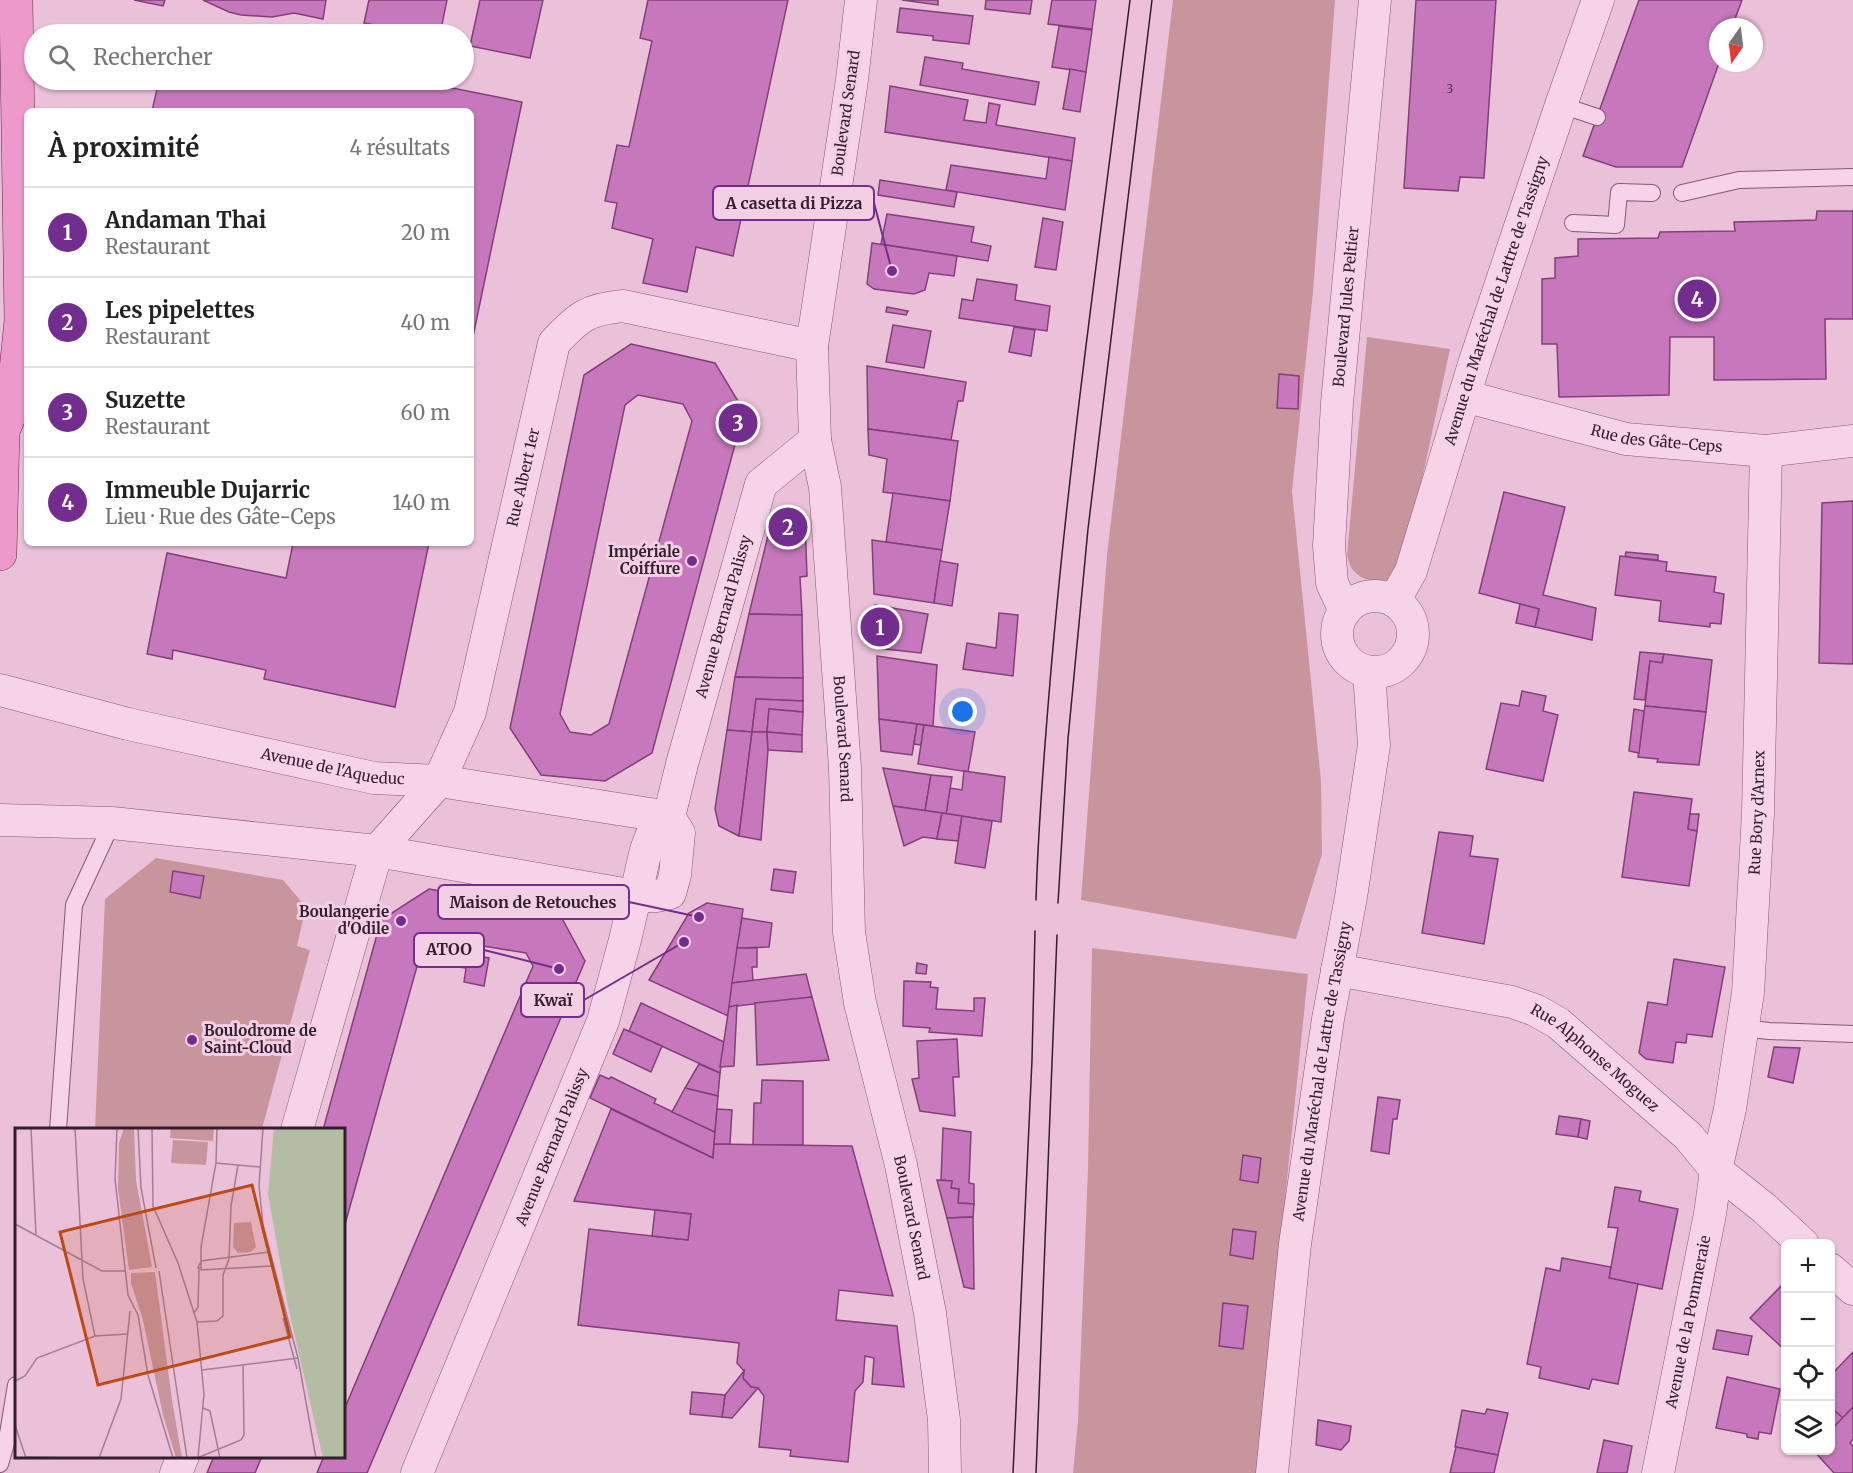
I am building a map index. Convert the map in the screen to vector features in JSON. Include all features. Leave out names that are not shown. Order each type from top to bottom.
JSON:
[{"type":"main road","points":[[3,431],[12,409],[21,321],[16,0]]},
{"type":"main road","points":[[0,400],[3,431],[0,554]]},
{"type":"street","name":"Boulevard Senard","points":[[861,0],[852,80],[812,346],[815,440],[825,487],[844,756],[849,932],[860,1003],[901,1165],[930,1313],[944,1420],[945,1473]]},
{"type":"street","name":"Boulevard Jules Peltier","points":[[1345,611],[1332,583],[1329,546],[1337,403],[1375,0]]},
{"type":"street","name":"Avenue du Maréchal de Lattre de Tassigny","points":[[1394,601],[1412,571],[1464,396],[1560,105],[1598,0]]},
{"type":"street","name":"Rue Albert 1er","points":[[377,851],[439,781],[470,712],[554,343],[584,315],[601,308],[624,306],[812,346]]},
{"type":"street","name":"Rue des Gâte-Ceps","points":[[1464,396],[1626,439],[1766,452],[1853,441]]},
{"type":"street","name":"Avenue Bernard Palissy","points":[[417,1473],[603,1021],[646,850],[652,834],[669,817],[761,484],[815,440]]},
{"type":"street","name":"Rue Bory d'Arnex","points":[[1716,1170],[1730,1109],[1748,993],[1758,813],[1766,452]]},
{"type":"street","points":[[1368,597],[1381,597],[1394,601],[1403,609],[1413,630],[1408,652],[1401,662],[1381,672],[1369,672],[1357,667],[1346,659],[1337,635],[1339,622],[1345,611],[1356,602],[1368,597]]},
{"type":"street","name":"Avenue du Maréchal de Lattre de Tassigny","points":[[1272,1473],[1295,1244],[1328,1019],[1351,897],[1374,746],[1369,672]]},
{"type":"street","name":"Avenue de l'Aqueduc","points":[[0,690],[128,723],[374,778],[439,781],[669,817]]},
{"type":"street","points":[[0,820],[112,823],[377,851],[635,896],[656,896],[670,893],[675,875],[678,833],[669,817]]},
{"type":"street","points":[[298,1128],[377,851]]},
{"type":"street","name":"Rue Alphonse Moguez","points":[[1337,970],[1512,1002],[1535,1010],[1558,1023],[1688,1136],[1716,1170],[1764,1208],[1798,1239]]},
{"type":"street","name":"Avenue de la Pommeraie","points":[[1658,1473],[1710,1214],[1716,1170]]},
{"type":"street","points":[[1835,1273],[1853,1289]]},
{"type":"street","points":[[176,1473],[182,1458]]},
{"type":"lane","points":[[1560,105],[1597,117]]},
{"type":"lane","points":[[1682,193],[1739,180],[1853,177]]},
{"type":"lane","points":[[1573,223],[1616,225],[1619,192],[1652,193]]},
{"type":"lane","points":[[58,1128],[74,905],[112,823]]},
{"type":"lane","points":[[1743,1028],[1853,1034]]},
{"type":"lane","points":[[0,1464],[7,1440],[15,1391]]},
{"type":"shaded area","points":[[1173,0],[1335,0],[1313,292],[1292,491],[1321,781],[1322,854],[1296,939],[1081,900],[1107,555]]},
{"type":"shaded area","points":[[1367,337],[1450,349],[1405,558],[1395,575],[1380,581],[1369,580],[1359,575],[1352,568],[1347,555]]},
{"type":"shaded area","name":"Boulodrome de Saint-Cloud","points":[[156,858],[283,880],[306,907],[297,946],[310,950],[262,1128],[95,1128],[105,899]]},
{"type":"shaded area","points":[[1092,948],[1308,974],[1257,1473],[1073,1473],[1078,1421],[1088,1169]]},
{"type":"building","points":[[134,0],[165,0],[163,6]]},
{"type":"building","points":[[203,0],[326,0],[323,19],[294,13],[272,17],[241,15]]},
{"type":"building","points":[[369,0],[447,0],[442,24],[364,23]]},
{"type":"building","points":[[480,0],[543,0],[530,58],[474,47],[474,28]]},
{"type":"building","points":[[648,0],[788,0],[733,256],[696,247],[687,292],[643,283],[653,239],[612,228],[617,203],[605,201],[617,145],[629,147],[652,41],[640,38]]},
{"type":"building","points":[[902,0],[938,0],[938,5]]},
{"type":"building","points":[[986,0],[1032,0],[1030,14],[985,9]]},
{"type":"building","points":[[1052,0],[1096,0],[1092,29],[1048,24]]},
{"type":"building","points":[[1416,0],[1496,0],[1484,178],[1460,177],[1458,191],[1404,188]]},
{"type":"building","points":[[1639,0],[1742,0],[1735,18],[1709,18],[1709,72],[1716,72],[1682,167],[1616,167],[1583,156]]},
{"type":"building","points":[[900,8],[973,16],[969,44],[933,40],[933,36],[897,32]]},
{"type":"building","points":[[1059,26],[1092,30],[1086,72],[1052,67]]},
{"type":"building","points":[[925,57],[963,63],[962,69],[1039,82],[1035,105],[920,85]]},
{"type":"building","points":[[1070,69],[1086,72],[1080,112],[1063,109]]},
{"type":"building","points":[[890,86],[968,100],[964,120],[986,123],[989,103],[1000,105],[996,125],[1075,138],[1072,161],[885,132]]},
{"type":"building","points":[[157,90],[462,90],[522,102],[474,332],[474,108],[153,108]]},
{"type":"building","points":[[1049,157],[1072,161],[1065,210],[946,190],[951,165],[1046,179]]},
{"type":"building","points":[[880,180],[957,192],[954,207],[878,195]]},
{"type":"building","points":[[1817,211],[1853,211],[1853,319],[1825,319],[1826,379],[1714,380],[1714,337],[1670,337],[1669,395],[1559,397],[1557,344],[1542,344],[1542,279],[1555,278],[1555,258],[1578,256],[1578,239],[1658,238],[1660,232],[1735,231],[1734,222],[1816,220]]},
{"type":"building","points":[[887,214],[974,227],[971,242],[991,246],[988,261],[881,244]]},
{"type":"building","points":[[1043,218],[1063,222],[1056,270],[1035,267]]},
{"type":"building","points":[[872,243],[957,256],[954,276],[929,273],[925,290],[914,294],[874,289],[867,284]]},
{"type":"building","points":[[977,279],[1017,285],[1015,300],[1050,306],[1047,331],[959,318],[962,299],[973,301]]},
{"type":"building","points":[[887,307],[908,311],[906,315],[886,312]]},
{"type":"building","points":[[893,325],[931,331],[924,368],[886,362]]},
{"type":"building","points":[[1014,327],[1035,330],[1031,356],[1009,352]]},
{"type":"building","points":[[631,344],[715,363],[744,411],[652,753],[605,781],[541,775],[510,728],[584,375]],"holes":[[[638,395],[683,404],[692,421],[609,724],[591,735],[570,732],[560,714],[625,405]]]},
{"type":"building","points":[[867,366],[966,382],[963,401],[958,401],[951,440],[868,429]]},
{"type":"building","points":[[1279,374],[1299,376],[1298,409],[1277,408]]},
{"type":"building","points":[[868,429],[958,441],[950,501],[883,492],[887,459],[869,455]]},
{"type":"building","points":[[1504,492],[1565,507],[1543,595],[1596,608],[1592,640],[1535,627],[1539,609],[1479,593]]},
{"type":"building","points":[[893,493],[950,501],[942,550],[886,542]]},
{"type":"building","points":[[1853,501],[1853,664],[1819,663],[1822,503]]},
{"type":"building","points":[[776,517],[805,519],[807,576],[800,577],[802,615],[749,614],[770,527],[774,525]]},
{"type":"building","points":[[872,540],[942,550],[934,603],[874,594]]},
{"type":"building","points":[[292,546],[428,546],[395,707],[264,679],[266,670],[173,650],[172,659],[147,654],[167,553],[286,578]]},
{"type":"building","points":[[1626,552],[1658,555],[1658,560],[1625,557]]},
{"type":"building","points":[[1620,556],[1667,562],[1666,571],[1716,577],[1714,592],[1724,594],[1721,624],[1710,623],[1710,627],[1659,621],[1661,601],[1615,595]]},
{"type":"building","points":[[940,561],[958,564],[952,606],[934,603]]},
{"type":"building","points":[[1520,604],[1539,609],[1535,627],[1516,623]]},
{"type":"building","points":[[875,605],[928,614],[921,653],[876,648]]},
{"type":"building","points":[[999,613],[1018,615],[1013,676],[963,669],[967,643],[996,648]]},
{"type":"building","points":[[749,614],[802,615],[803,678],[735,677]]},
{"type":"building","points":[[1640,652],[1664,654],[1662,663],[1650,661],[1645,700],[1634,699]]},
{"type":"building","points":[[1664,654],[1712,660],[1706,712],[1645,706],[1650,661],[1662,663]]},
{"type":"building","points":[[877,656],[937,665],[933,726],[879,719]]},
{"type":"building","points":[[735,677],[803,678],[803,701],[756,699],[752,732],[727,730]]},
{"type":"building","points":[[1522,691],[1546,696],[1543,711],[1558,715],[1543,781],[1486,769],[1501,703],[1519,706]]},
{"type":"building","points":[[756,699],[803,701],[803,712],[769,709],[767,732],[752,732]]},
{"type":"building","points":[[1645,706],[1706,712],[1699,765],[1657,762],[1658,759],[1638,757]]},
{"type":"building","points":[[769,709],[803,712],[802,735],[767,732]]},
{"type":"building","points":[[1634,709],[1644,711],[1639,753],[1629,751]]},
{"type":"building","points":[[879,719],[917,724],[912,755],[881,751]]},
{"type":"building","points":[[917,724],[924,725],[921,745],[914,744]]},
{"type":"building","points":[[924,725],[975,732],[968,772],[918,764]]},
{"type":"building","points":[[727,730],[752,732],[739,836],[719,826],[715,809]]},
{"type":"building","points":[[752,732],[767,732],[768,750],[761,840],[739,836]]},
{"type":"building","points":[[767,732],[802,735],[802,752],[768,750]]},
{"type":"building","points":[[883,768],[931,775],[925,811],[893,806]]},
{"type":"building","points":[[964,771],[1005,777],[1001,822],[946,814],[950,788],[962,790]]},
{"type":"building","points":[[931,775],[952,777],[946,814],[925,811]]},
{"type":"building","points":[[1634,792],[1692,799],[1688,829],[1697,831],[1689,886],[1622,877]]},
{"type":"building","points":[[893,806],[942,813],[937,839],[923,837],[904,846]]},
{"type":"building","points":[[942,813],[962,816],[958,841],[937,839]]},
{"type":"building","points":[[1690,814],[1699,814],[1697,831],[1688,829]]},
{"type":"building","points":[[962,816],[992,821],[985,868],[955,863]]},
{"type":"building","points":[[1439,832],[1473,836],[1470,856],[1498,859],[1484,944],[1422,933]]},
{"type":"building","points":[[774,869],[796,872],[793,893],[771,890]]},
{"type":"building","points":[[173,871],[204,876],[200,898],[170,892]]},
{"type":"building","points":[[429,889],[558,911],[585,961],[367,1473],[317,1473],[323,1458],[345,1458],[345,1408],[533,966],[526,953],[471,944],[469,955],[489,958],[484,986],[464,982],[466,968],[451,966],[454,942],[439,939],[421,952],[345,1224],[345,1128],[324,1128],[381,920]]},
{"type":"building","points":[[707,903],[743,909],[728,1016],[649,980],[689,913]]},
{"type":"building","points":[[742,918],[772,923],[769,947],[737,948]]},
{"type":"building","points":[[737,948],[757,948],[757,967],[752,967],[753,981],[732,983]]},
{"type":"building","points":[[1674,959],[1725,967],[1712,1037],[1687,1034],[1686,1043],[1676,1042],[1673,1063],[1646,1059],[1639,1053],[1648,1002],[1667,1005]]},
{"type":"building","points":[[917,963],[927,965],[926,974],[916,973]]},
{"type":"building","points":[[806,974],[812,997],[729,1007],[732,983]]},
{"type":"building","points":[[904,981],[931,982],[930,987],[938,988],[936,1009],[974,1011],[974,998],[985,998],[982,1036],[929,1032],[930,1028],[903,1026]]},
{"type":"building","points":[[812,997],[829,1060],[757,1065],[755,1003]]},
{"type":"building","points":[[641,1003],[724,1042],[720,1073],[629,1031]]},
{"type":"building","points":[[737,1005],[734,1066],[720,1067],[729,1007]]},
{"type":"building","points":[[624,1029],[662,1046],[651,1072],[613,1054]]},
{"type":"building","points":[[957,1039],[959,1077],[953,1077],[955,1116],[920,1111],[912,1079],[919,1078],[917,1041]]},
{"type":"building","points":[[1774,1047],[1800,1048],[1793,1083],[1768,1077]]},
{"type":"building","points":[[699,1064],[720,1073],[718,1096],[685,1088]]},
{"type":"building","points":[[600,1075],[609,1079],[611,1077],[656,1099],[654,1103],[715,1132],[713,1158],[590,1098]]},
{"type":"building","points":[[762,1080],[803,1081],[803,1145],[753,1145],[754,1103],[761,1103]]},
{"type":"building","points":[[685,1088],[718,1096],[715,1132],[672,1112]]},
{"type":"building","points":[[1378,1097],[1400,1100],[1397,1119],[1393,1119],[1389,1154],[1371,1151]]},
{"type":"building","points":[[611,1109],[713,1158],[714,1144],[852,1146],[893,1296],[839,1290],[836,1320],[897,1326],[904,1387],[872,1384],[874,1358],[865,1356],[863,1382],[855,1391],[848,1462],[790,1456],[791,1450],[759,1447],[764,1396],[758,1388],[751,1387],[743,1378],[744,1371],[737,1363],[739,1343],[578,1325],[589,1229],[688,1240],[691,1214],[574,1201]]},
{"type":"building","points":[[717,1109],[732,1110],[730,1144],[714,1144]]},
{"type":"building","points":[[1559,1116],[1581,1119],[1578,1137],[1556,1134]]},
{"type":"building","points":[[1581,1119],[1590,1121],[1587,1139],[1578,1137]]},
{"type":"building","points":[[943,1128],[971,1132],[969,1183],[974,1184],[974,1204],[958,1203],[959,1189],[951,1188],[952,1181],[941,1180]]},
{"type":"building","points":[[1243,1155],[1261,1158],[1258,1183],[1240,1180]]},
{"type":"building","points":[[937,1180],[952,1181],[951,1188],[959,1189],[958,1203],[974,1204],[973,1217],[947,1218]]},
{"type":"building","points":[[1615,1187],[1641,1191],[1639,1201],[1678,1209],[1662,1289],[1609,1278],[1618,1228],[1608,1227]]},
{"type":"building","points":[[655,1210],[691,1214],[688,1240],[652,1236]]},
{"type":"building","points":[[973,1217],[974,1289],[964,1287],[947,1218]]},
{"type":"building","points":[[1233,1229],[1256,1232],[1253,1259],[1230,1255]]},
{"type":"building","points":[[1562,1258],[1611,1267],[1609,1278],[1638,1284],[1618,1384],[1592,1379],[1589,1389],[1539,1378],[1541,1367],[1527,1364],[1546,1268],[1560,1271]]},
{"type":"building","points":[[1781,1286],[1781,1346],[1750,1318]]},
{"type":"building","points":[[1223,1303],[1248,1306],[1243,1349],[1219,1346]]},
{"type":"building","points":[[1717,1330],[1752,1336],[1748,1355],[1713,1349]]},
{"type":"building","points":[[1853,1352],[1853,1407],[1843,1418],[1835,1411],[1835,1371]]},
{"type":"building","points":[[744,1371],[743,1378],[751,1387],[758,1388],[732,1418],[722,1417],[725,1395]]},
{"type":"building","points":[[1727,1377],[1780,1389],[1771,1434],[1759,1432],[1758,1439],[1747,1437],[1747,1434],[1716,1428]]},
{"type":"building","points":[[692,1392],[725,1395],[722,1417],[690,1414]]},
{"type":"building","points":[[1853,1407],[1853,1439],[1850,1443],[1853,1446],[1853,1473],[1834,1473],[1818,1455],[1835,1455],[1835,1426]]},
{"type":"building","points":[[1487,1409],[1508,1413],[1498,1455],[1455,1447],[1462,1410],[1485,1414]]},
{"type":"building","points":[[1835,1411],[1843,1418],[1835,1426]]},
{"type":"building","points":[[1318,1420],[1351,1426],[1349,1441],[1341,1450],[1316,1445]]},
{"type":"building","points":[[1604,1440],[1632,1446],[1627,1473],[1597,1473]]},
{"type":"building","points":[[1456,1447],[1498,1455],[1494,1473],[1450,1473]]},
{"type":"building","points":[[213,1458],[261,1458],[255,1473],[207,1473]]},
{"type":"tram line","points":[[1036,900],[1040,818],[1058,597],[1087,341],[1130,0]]},
{"type":"tram line","points":[[1058,903],[1068,739],[1088,529],[1152,0]]},
{"type":"tram line","points":[[1013,1473],[1032,1060],[1035,931]]},
{"type":"tram line","points":[[1036,1473],[1057,935]]},
{"type":"place","name":"A casetta di Pizza","points":[[892,271]]},
{"type":"place","name":"Immeuble Dujarric","points":[[1697,299]]},
{"type":"place","name":"Suzette","points":[[738,423]]},
{"type":"place","name":"Les pipelettes","points":[[788,527]]},
{"type":"place","name":"Impériale Coiffure","points":[[692,561]]},
{"type":"place","name":"Andaman Thai","points":[[880,627]]},
{"type":"place","name":"Maison de Retouches","points":[[699,917]]},
{"type":"place","name":"Boulangerie d'Odile","points":[[401,921]]},
{"type":"place","name":"Kwaï","points":[[684,942]]},
{"type":"place","name":"ATOO","points":[[559,969]]},
{"type":"place","name":"Boulodrome de Saint-Cloud","points":[[192,1040]]}]
